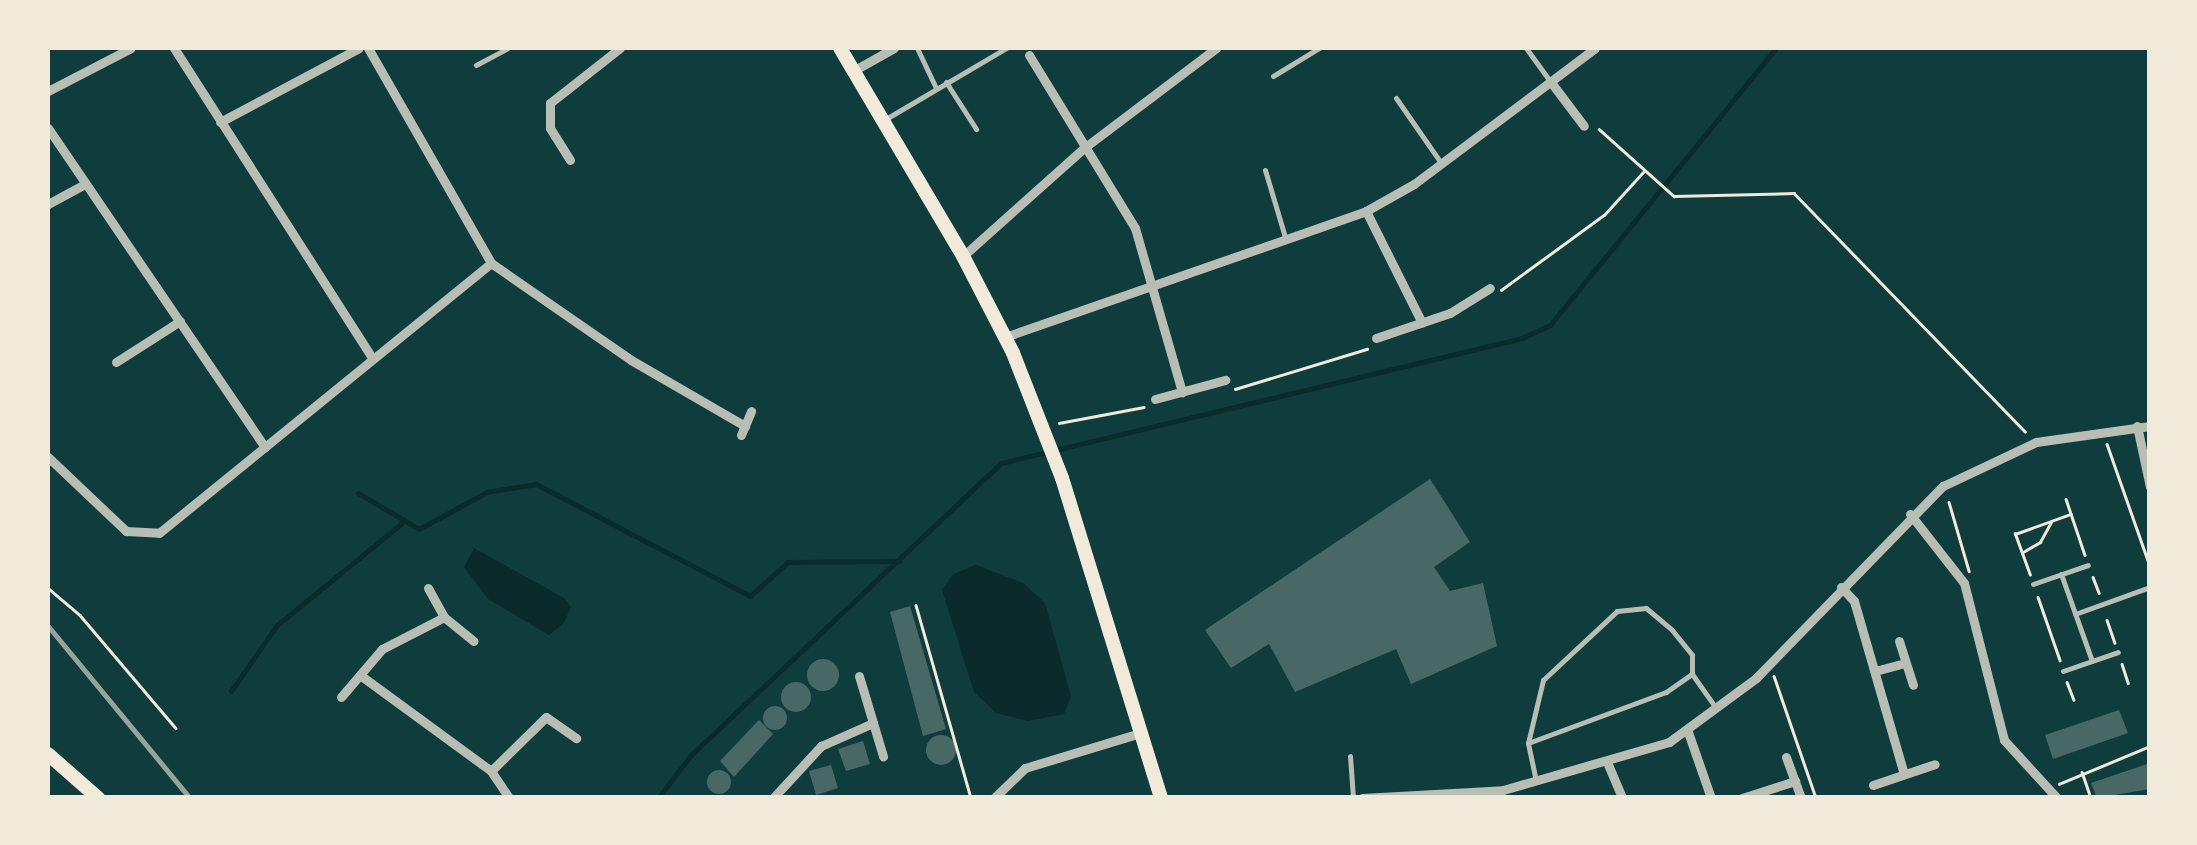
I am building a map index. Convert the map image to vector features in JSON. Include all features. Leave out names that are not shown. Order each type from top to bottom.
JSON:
[{"type":"main road","points":[[840,48],[964,256],[1005,337],[1054,458],[1161,798]]},
{"type":"main road","points":[[48,754],[98,798]]},
{"type":"street","points":[[48,90],[130,48]]},
{"type":"street","points":[[174,48],[372,356]]},
{"type":"street","points":[[220,122],[359,48]]},
{"type":"street","points":[[368,48],[491,263],[742,431],[751,411]]},
{"type":"street","points":[[570,160],[550,128],[550,103],[608,51],[620,48]]},
{"type":"street","points":[[854,71],[894,48]]},
{"type":"street","points":[[964,256],[1084,148],[1204,52],[1216,48]]},
{"type":"street","points":[[1005,337],[1366,211],[1441,163],[1595,48]]},
{"type":"street","points":[[1028,55],[1135,228],[1182,392]]},
{"type":"street","points":[[1550,81],[1584,126]]},
{"type":"street","points":[[48,128],[265,446]]},
{"type":"street","points":[[48,204],[86,184]]},
{"type":"street","points":[[1366,211],[1422,323]]},
{"type":"street","points":[[48,457],[126,531],[151,535],[491,263]]},
{"type":"street","points":[[1376,338],[1422,323],[1492,291]]},
{"type":"street","points":[[116,362],[180,322]]},
{"type":"street","points":[[1155,399],[1225,380]]},
{"type":"street","points":[[2136,426],[2150,488]]},
{"type":"street","points":[[1362,798],[1477,795],[1607,762],[1688,732],[1770,665],[1910,514],[1944,486],[2036,442],[2102,428],[2150,426]]},
{"type":"street","points":[[1910,514],[1964,582],[2004,740],[2053,794],[2040,798]]},
{"type":"street","points":[[1841,587],[1854,601],[1904,774]]},
{"type":"street","points":[[428,588],[444,617],[474,641]]},
{"type":"street","points":[[340,697],[382,649],[444,617]]},
{"type":"street","points":[[1899,641],[1913,685]]},
{"type":"street","points":[[1874,671],[1905,663]]},
{"type":"street","points":[[360,675],[491,772],[509,798]]},
{"type":"street","points":[[859,676],[883,756]]},
{"type":"street","points":[[491,772],[546,717],[576,738]]},
{"type":"street","points":[[772,798],[821,746],[873,723]]},
{"type":"street","points":[[1688,732],[1711,798]]},
{"type":"street","points":[[994,798],[1025,768],[1140,733]]},
{"type":"street","points":[[1786,757],[1801,798]]},
{"type":"street","points":[[1607,762],[1622,798]]},
{"type":"street","points":[[1873,785],[1935,764]]},
{"type":"street","points":[[1742,798],[1795,781]]},
{"type":"lane","points":[[476,65],[508,48]]},
{"type":"lane","points":[[916,48],[936,88]]},
{"type":"lane","points":[[883,121],[1006,48]]},
{"type":"lane","points":[[1273,76],[1318,48]]},
{"type":"lane","points":[[1526,48],[1550,81]]},
{"type":"lane","points":[[946,82],[976,130]]},
{"type":"lane","points":[[1396,98],[1441,163]]},
{"type":"lane","points":[[1265,170],[1286,240]]},
{"type":"lane","points":[[2033,584],[2088,565]]},
{"type":"lane","points":[[2062,574],[2092,661]]},
{"type":"lane","points":[[2075,614],[2150,587]]},
{"type":"lane","points":[[1536,781],[1528,742],[1543,680],[1616,611],[1646,608],[1692,656],[1692,674],[1717,710]]},
{"type":"lane","points":[[2063,671],[2118,652]]},
{"type":"lane","points":[[1528,742],[1666,692],[1692,674]]},
{"type":"lane","points":[[1350,756],[1353,798]]},
{"type":"path","points":[[1584,126],[1592,120],[1674,196],[1794,193],[2036,442]]},
{"type":"path","points":[[1492,291],[1604,215],[1644,171]]},
{"type":"path","points":[[2102,428],[2150,566]]},
{"type":"path","points":[[1944,486],[1970,568],[1964,582]]},
{"type":"path","points":[[2072,514],[2016,534],[2074,700]]},
{"type":"path","points":[[2022,553],[2040,542],[2051,521]]},
{"type":"path","points":[[48,588],[80,615],[176,728]]},
{"type":"path","points":[[916,605],[971,798]]},
{"type":"path","points":[[1770,665],[1816,798]]},
{"type":"path","points":[[2053,794],[2082,770],[2150,746]]},
{"type":"path","points":[[2082,770],[2090,798]]},
{"type":"water","points":[[474,548],[564,598],[571,607],[564,623],[549,635],[488,599],[464,567]]},
{"type":"water","points":[[976,565],[1023,583],[1045,603],[1071,696],[1064,714],[1028,721],[996,713],[974,692],[942,590],[953,574]]},
{"type":"building","points":[[1430,479],[1470,542],[1434,567],[1450,591],[1483,583],[1497,646],[1411,684],[1396,649],[1295,692],[1269,644],[1231,668],[1205,630]]},
{"type":"building","points":[[910,606],[946,729],[923,736],[890,612]]},
{"type":"building","points":[[823,659],[835,663],[839,675],[835,687],[823,691],[811,687],[807,675],[811,663]]},
{"type":"building","points":[[796,682],[810,691],[811,697],[802,711],[796,712],[782,703],[781,697],[790,683]]},
{"type":"building","points":[[775,706],[784,709],[784,727],[775,730],[766,727],[763,718],[766,709]]},
{"type":"building","points":[[2119,710],[2128,733],[2053,759],[2045,735]]},
{"type":"building","points":[[759,720],[773,734],[734,777],[720,761]]},
{"type":"building","points":[[941,735],[952,739],[956,750],[952,761],[941,765],[930,761],[926,750],[930,739]]},
{"type":"building","points":[[863,741],[870,764],[846,771],[838,749]]},
{"type":"building","points":[[2150,763],[2150,789],[2097,798],[2091,783]]},
{"type":"building","points":[[831,765],[838,788],[816,795],[809,771]]},
{"type":"building","points":[[719,770],[728,773],[728,791],[719,794],[710,791],[707,782],[710,773]]},
{"type":"waterway","points":[[658,798],[691,755],[1001,463],[1522,338],[1550,325],[1776,48]]},
{"type":"waterway","points":[[358,493],[419,529],[487,492],[536,484],[750,596],[788,562],[899,561]]},
{"type":"waterway","points":[[231,691],[277,625],[402,523]]},
{"type":"railway","points":[[48,626],[190,798]]}]
